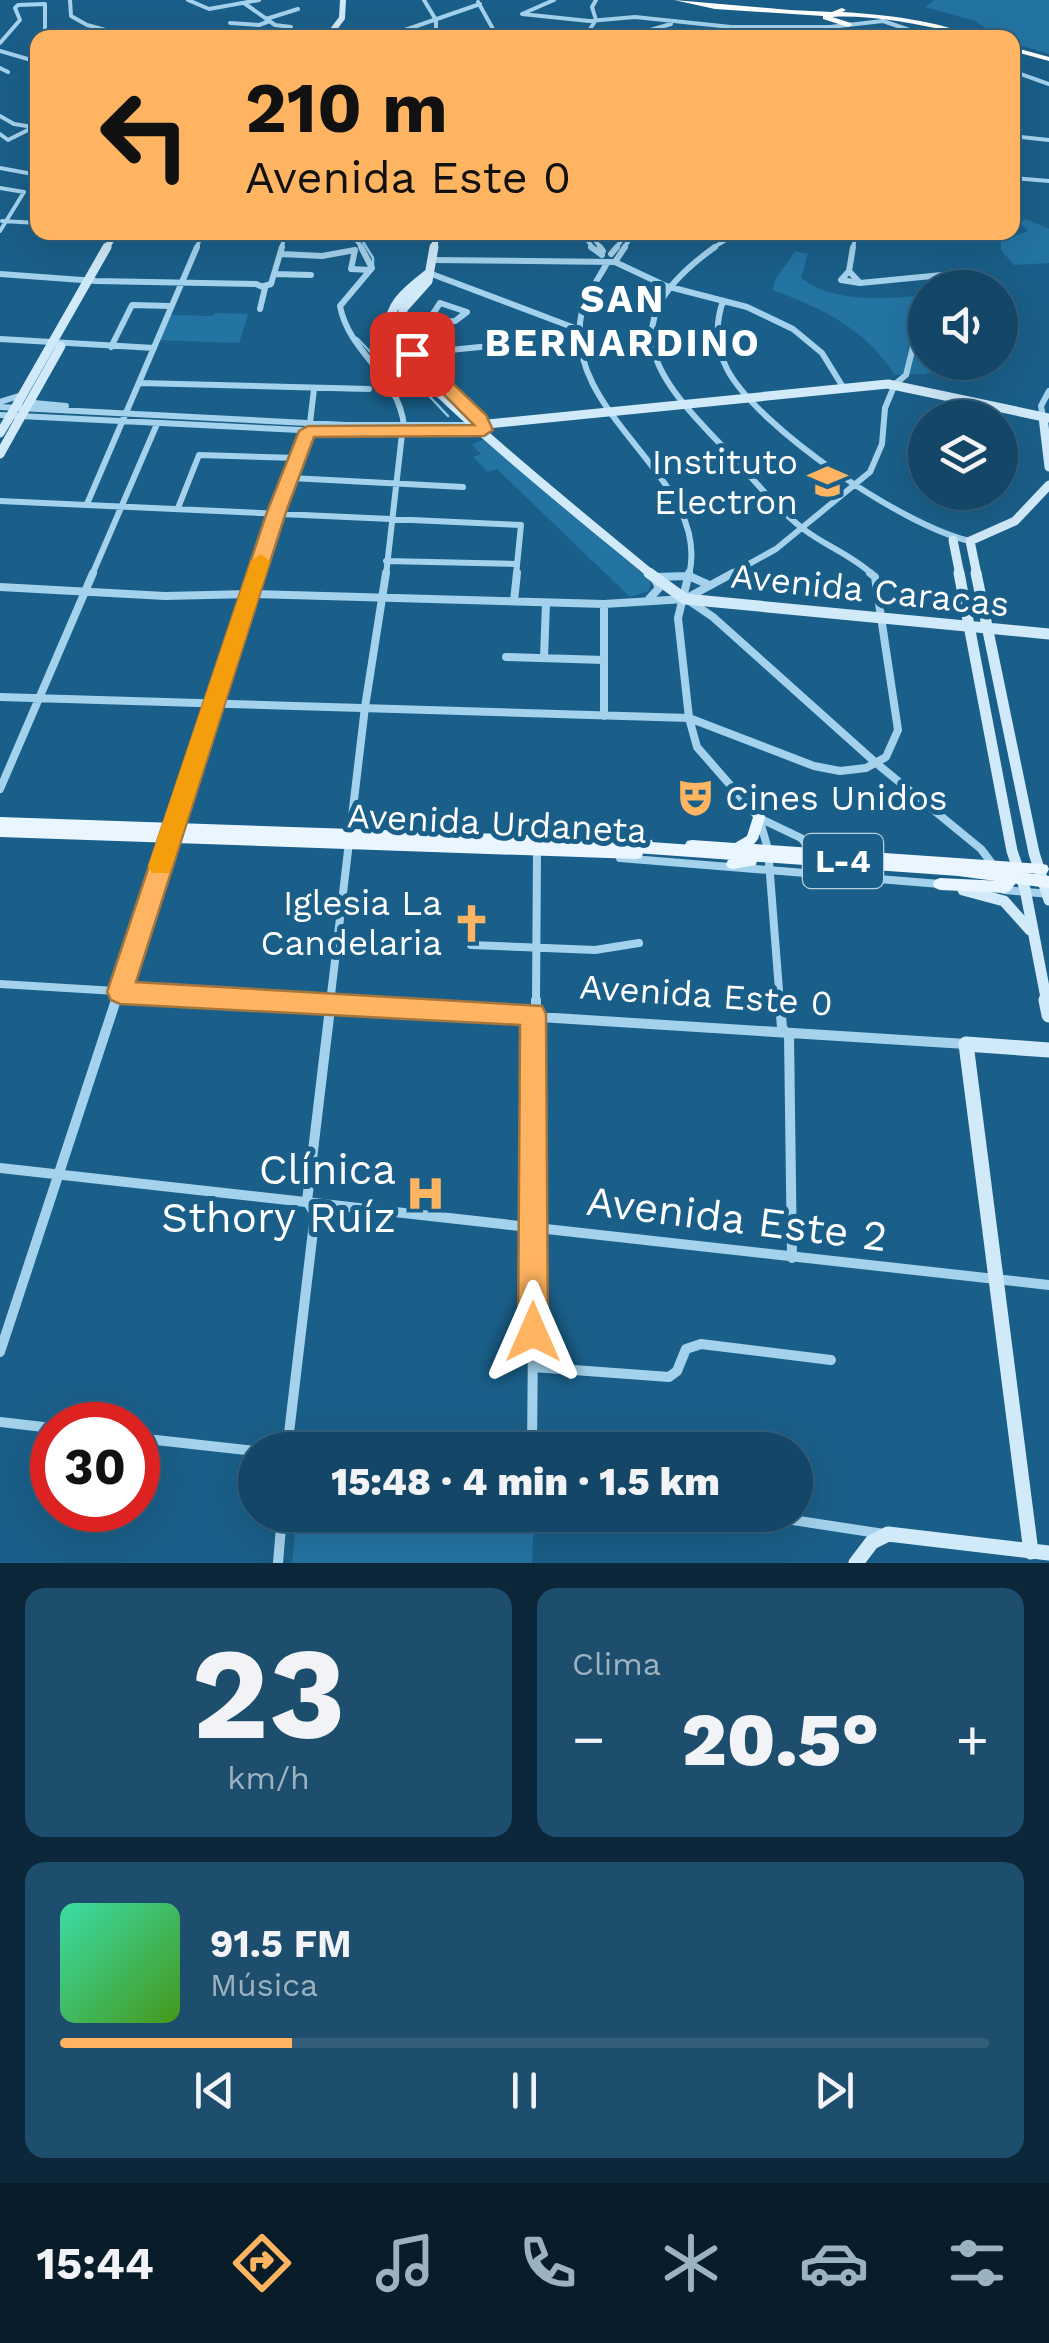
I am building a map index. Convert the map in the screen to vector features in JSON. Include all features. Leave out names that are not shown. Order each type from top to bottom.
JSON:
[{"type":"highway","points":[[677,0],[740,9],[859,6],[932,19],[957,30]]},
{"type":"highway","points":[[699,0],[755,6],[815,3]]},
{"type":"highway","points":[[831,2],[854,2]]},
{"type":"highway","points":[[848,25],[834,23],[826,16],[846,10],[894,10]]},
{"type":"highway","points":[[928,13],[967,30]]},
{"type":"highway","points":[[1020,53],[1049,61]]},
{"type":"main road","points":[[333,30],[342,18],[344,0]]},
{"type":"main road","points":[[0,454],[5,419],[26,398],[115,240]]},
{"type":"main road","points":[[436,240],[428,281],[406,302],[399,325],[401,337],[412,354],[481,427]]},
{"type":"main road","points":[[429,274],[403,293],[390,315],[390,338],[400,355],[654,578],[686,598]]},
{"type":"main road","points":[[481,427],[895,384],[1048,415],[1049,467]]},
{"type":"main road","points":[[1048,883],[1034,853],[970,542],[995,533],[1041,498],[1049,484]]},
{"type":"main road","points":[[953,540],[1012,851],[1026,892],[1049,1015]]},
{"type":"main road","name":"Avenida Caracas","points":[[686,598],[1049,634]]},
{"type":"main road","name":"L-4","points":[[733,846],[743,846],[752,839],[760,818]]},
{"type":"main road","name":"Avenida Urdaneta","points":[[0,822],[170,833],[576,848]]},
{"type":"main road","name":"Avenida Urdaneta","points":[[0,832],[170,833]]},
{"type":"main road","name":"Avenida Urdaneta","points":[[350,840],[536,850],[576,848]]},
{"type":"main road","name":"Avenida Urdaneta","points":[[640,848],[668,844],[733,846],[994,865],[1018,868],[1048,883]]},
{"type":"main road","name":"L-4","points":[[733,846],[748,851],[752,859],[733,864]]},
{"type":"main road","name":"L-4","points":[[576,848],[640,848],[1048,883]]},
{"type":"main road","name":"L-4","points":[[940,884],[1005,887],[1010,876],[994,865]]},
{"type":"main road","points":[[940,884],[998,898],[1014,908],[1032,933]]},
{"type":"main road","points":[[856,1563],[872,1542],[888,1534],[1040,1553],[997,1281],[966,1044]]},
{"type":"main road","name":"Avenida Este 0","points":[[966,1044],[1045,1047]]},
{"type":"street","points":[[70,0],[71,16],[106,30]]},
{"type":"street","points":[[188,0],[209,9],[259,0]]},
{"type":"street","points":[[424,0],[436,20],[436,30]]},
{"type":"street","points":[[554,0],[522,14],[596,20],[635,17],[731,27],[888,21],[912,30]]},
{"type":"street","points":[[596,0],[592,7],[596,20]]},
{"type":"street","points":[[0,43],[20,20],[15,8],[20,2],[37,1],[47,7],[46,30]]},
{"type":"street","points":[[406,30],[479,2],[494,30]]},
{"type":"street","points":[[244,3],[268,20],[291,27]]},
{"type":"street","points":[[230,23],[259,25],[298,8]]},
{"type":"street","points":[[589,30],[596,20]]},
{"type":"street","points":[[650,30],[675,22]]},
{"type":"street","points":[[846,30],[848,25]]},
{"type":"street","points":[[2,26],[13,26]]},
{"type":"street","points":[[0,51],[30,60]]},
{"type":"street","points":[[0,68],[8,72]]},
{"type":"street","points":[[1020,76],[1049,85]]},
{"type":"street","points":[[0,116],[30,127]]},
{"type":"street","points":[[0,134],[8,140],[30,130]]},
{"type":"street","points":[[1020,136],[1049,140]]},
{"type":"street","points":[[0,168],[30,174]]},
{"type":"street","points":[[1020,178],[1049,180]]},
{"type":"street","points":[[0,188],[23,190],[0,231]]},
{"type":"street","points":[[3,221],[30,223]]},
{"type":"street","points":[[87,504],[199,240]]},
{"type":"street","points":[[0,274],[180,284],[231,280],[264,286],[271,284],[284,240]]},
{"type":"street","points":[[289,1432],[315,1214],[307,1201],[329,1006],[403,430],[402,401],[376,360],[340,322],[340,306],[371,270],[369,257],[356,240]]},
{"type":"street","points":[[588,240],[592,248],[607,257],[666,286],[770,316],[802,335],[822,353],[844,388]]},
{"type":"street","points":[[623,240],[607,257],[582,311],[580,332],[588,374],[610,414],[676,499],[693,556],[686,598],[678,618],[689,718],[697,747],[760,818],[801,838],[814,853]]},
{"type":"street","points":[[0,697],[689,718],[814,766],[850,771],[876,763],[890,752],[898,730],[877,583],[870,571],[802,528],[682,406],[660,372],[652,338],[657,301],[666,286],[728,240]]},
{"type":"street","points":[[855,240],[849,271],[841,280],[888,284],[908,278]]},
{"type":"street","points":[[281,254],[322,256],[356,250],[351,269],[371,270]]},
{"type":"street","points":[[431,258],[607,257]]},
{"type":"street","points":[[849,271],[860,282]]},
{"type":"street","points":[[274,274],[311,275]]},
{"type":"street","points":[[429,274],[580,332]]},
{"type":"street","points":[[260,310],[264,286]]},
{"type":"street","points":[[723,301],[716,325],[724,360],[729,372],[752,398],[822,460],[856,484],[925,529],[970,542]]},
{"type":"street","points":[[399,325],[457,321],[467,312],[440,303],[427,322]]},
{"type":"street","points":[[112,347],[132,305],[170,306]]},
{"type":"street","points":[[400,355],[580,332]]},
{"type":"street","points":[[0,339],[154,348]]},
{"type":"street","points":[[0,587],[165,596],[250,594],[604,604],[686,598],[776,549],[856,484],[877,459],[884,408],[908,367]]},
{"type":"street","points":[[140,382],[368,390]]},
{"type":"street","points":[[0,1352],[276,512],[309,427],[314,389]]},
{"type":"street","points":[[1048,415],[1042,406],[1049,391]]},
{"type":"street","points":[[5,419],[26,398],[34,403],[90,408],[97,416]]},
{"type":"street","points":[[5,419],[97,416],[309,427]]},
{"type":"street","points":[[5,419],[97,416]]},
{"type":"street","points":[[125,418],[157,424],[403,430],[481,427]]},
{"type":"street","points":[[0,789],[157,424]]},
{"type":"street","points":[[403,430],[481,427]]},
{"type":"street","points":[[178,508],[199,455],[298,458]]},
{"type":"street","points":[[291,478],[464,487]]},
{"type":"street","points":[[0,501],[521,524],[514,601]]},
{"type":"street","points":[[386,562],[518,564]]},
{"type":"street","points":[[641,602],[658,592],[654,578],[690,576],[708,585]]},
{"type":"street","points":[[708,585],[708,595],[720,603],[713,609],[713,617]]},
{"type":"street","points":[[686,598],[713,617],[876,763],[981,849],[994,865]]},
{"type":"street","points":[[544,658],[546,603]]},
{"type":"street","points":[[604,604],[604,716]]},
{"type":"street","points":[[678,618],[696,613],[713,617]]},
{"type":"street","points":[[506,657],[604,660]]},
{"type":"street","points":[[760,818],[768,850],[782,1028],[789,1036],[792,1258]]},
{"type":"street","name":"Avenida Urdaneta","points":[[576,848],[769,870],[1026,892],[1048,883]]},
{"type":"street","points":[[532,1432],[536,850]]},
{"type":"street","points":[[471,946],[595,950],[639,943]]},
{"type":"street","name":"Avenida Este 0","points":[[0,984],[329,1006],[782,1028],[966,1044]]},
{"type":"street","name":"Avenida Este 2","points":[[0,1168],[1049,1286]]},
{"type":"street","points":[[533,1367],[669,1377],[677,1371],[686,1349],[701,1344],[832,1360]]},
{"type":"street","points":[[0,1422],[30,1425]]},
{"type":"street","points":[[160,1440],[238,1449]]},
{"type":"street","points":[[813,1523],[888,1534]]},
{"type":"street","points":[[278,1563],[281,1532]]},
{"type":"shaded area","points":[[935,0],[1049,0],[1049,54],[1020,45],[1020,30],[988,30],[975,21],[925,7]]},
{"type":"shaded area","points":[[1026,219],[1049,229],[1049,263],[1014,265],[1001,250],[1001,241],[1020,240],[1020,234],[1028,231],[1020,223]]},
{"type":"shaded area","points":[[795,251],[808,254],[801,278],[830,292],[877,298],[908,296],[908,375],[895,375],[870,345],[842,322],[773,290],[775,280]]},
{"type":"shaded area","points":[[248,314],[239,343],[157,340],[166,315]]},
{"type":"shaded area","points":[[484,439],[651,581],[649,591],[630,597],[497,469],[488,472],[473,457],[481,454],[472,445]]},
{"type":"shaded area","points":[[295,1532],[533,1532],[532,1563],[292,1563]]},
{"type":"waterway","points":[[362,240],[373,258],[373,269]]},
{"type":"waterway","points":[[357,338],[382,364],[417,383],[448,416]]},
{"type":"slow traffic","points":[[160,866],[261,561]]},
{"type":"place","name":"Instituto Electron","points":[[828,482]]},
{"type":"place","name":"Cines Unidos","points":[[695,798]]},
{"type":"place","name":"Iglesia La Candelaria","points":[[472,923]]},
{"type":"place","name":"Clínica Sthory Ruíz","points":[[426,1193]]},
{"type":"district","name":"SAN BERNARDINO","points":[[623,321]]},
{"type":"route","points":[[412,354],[480,419],[484,430],[402,434],[308,431],[276,512],[120,992],[533,1014],[533,1332]]}]
